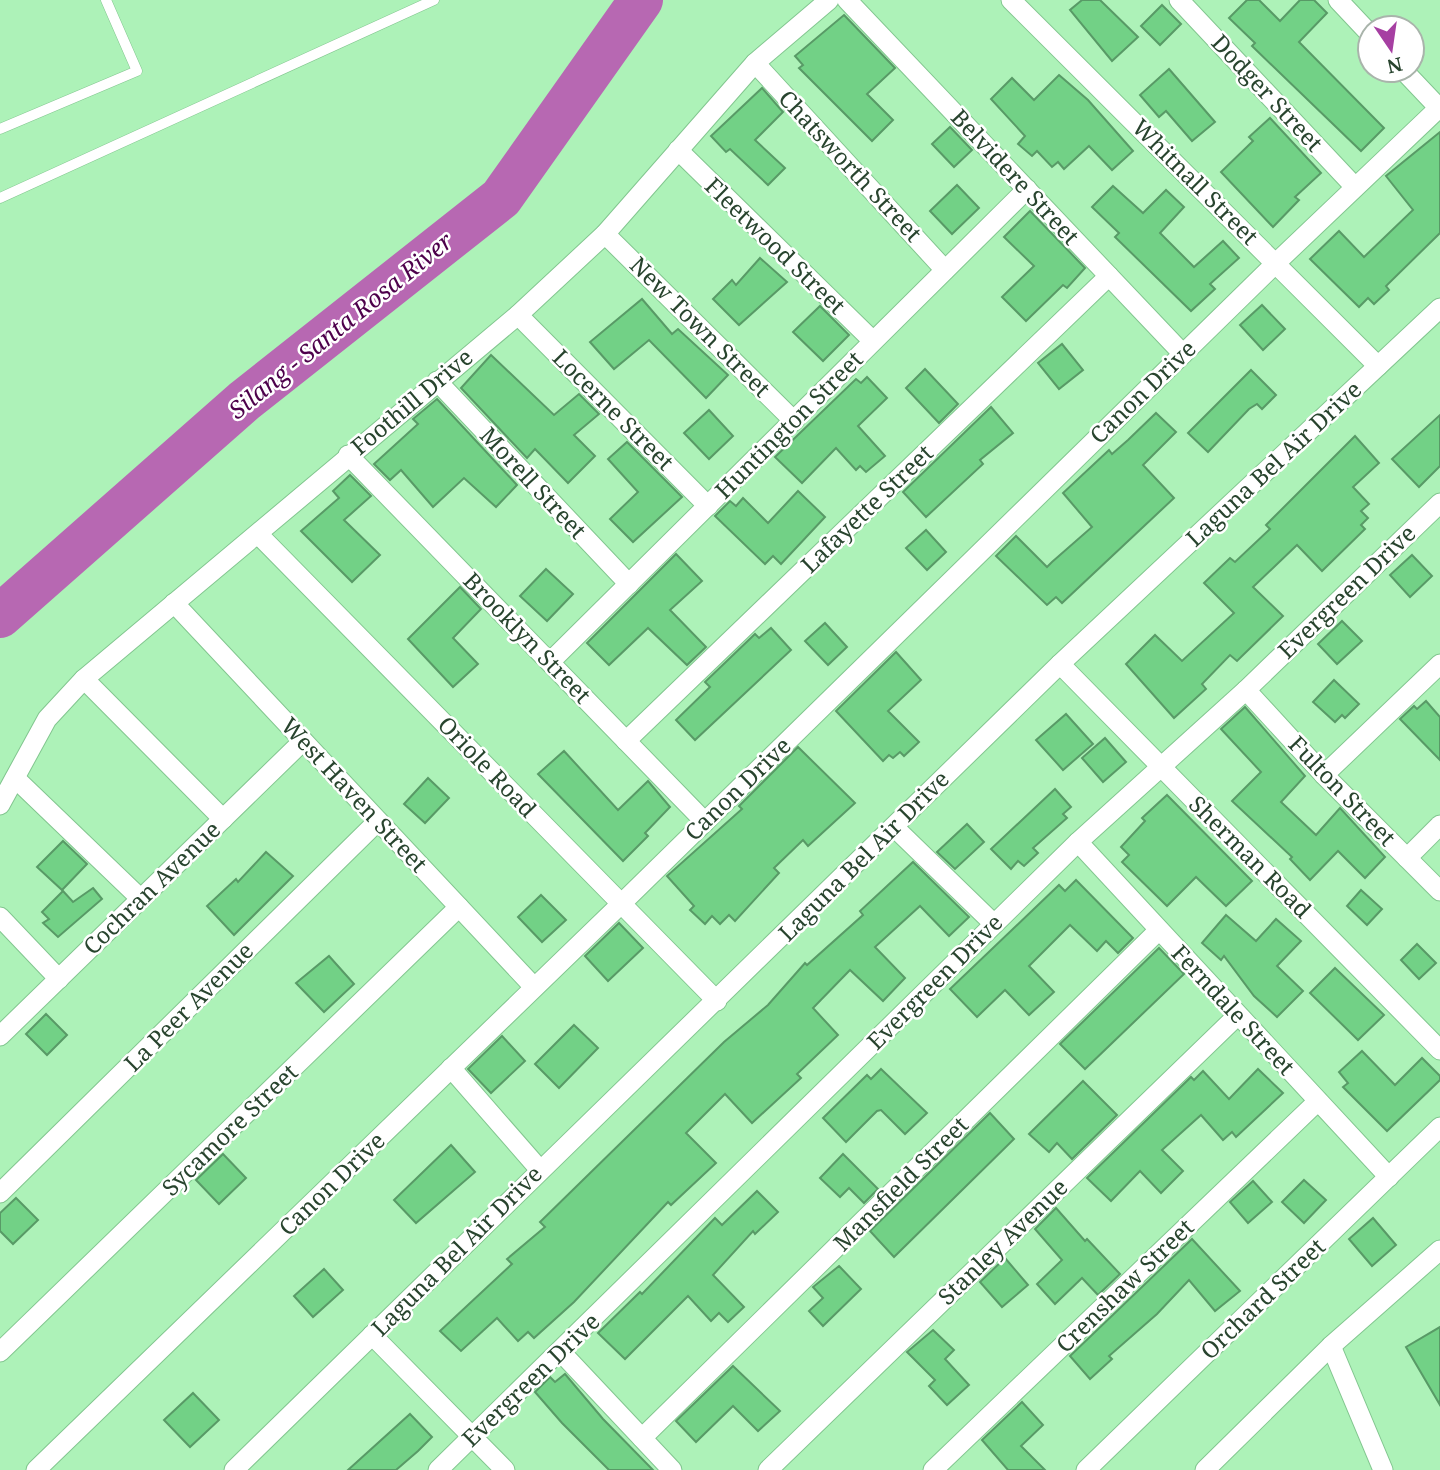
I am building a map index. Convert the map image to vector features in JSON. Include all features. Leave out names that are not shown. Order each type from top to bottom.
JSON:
[{"type":"street","name":"Foothill Drive","points":[[0,805],[47,719],[84,679],[518,315],[605,234],[755,63],[830,0]]},
{"type":"street","name":"Belvidere Street","points":[[847,0],[1183,354]]},
{"type":"street","name":"Whitnall Street","points":[[1011,0],[1277,262],[1378,366]]},
{"type":"street","name":"Dodger Street","points":[[1179,0],[1355,187]]},
{"type":"street","points":[[1338,0],[1356,19]]},
{"type":"street","name":"Chatsworth Street","points":[[755,63],[946,270]]},
{"type":"street","points":[[1416,84],[1439,108]]},
{"type":"street","name":"Canon Drive","points":[[36,1470],[621,904],[1277,262],[1439,108]]},
{"type":"street","name":"Fleetwood Street","points":[[678,150],[873,341]]},
{"type":"street","name":"Huntington Street","points":[[551,661],[1027,189]]},
{"type":"street","name":"New Town Street","points":[[605,234],[794,421]]},
{"type":"street","name":"Lafayette Street","points":[[626,741],[1109,276]]},
{"type":"street","name":"Laguna Bel Air Drive","points":[[234,1470],[540,1170],[718,1001],[1060,664],[1440,307]]},
{"type":"street","name":"Locerne Street","points":[[518,315],[708,506]]},
{"type":"street","name":"Morell Street","points":[[437,381],[629,584]]},
{"type":"street","name":"Brooklyn Street","points":[[348,455],[705,821]]},
{"type":"street","name":"Evergreen Drive","points":[[438,1470],[1078,842],[1246,690],[1440,503]]},
{"type":"street","name":"Oriole Road","points":[[258,534],[718,1001]]},
{"type":"street","name":"West Haven Street","points":[[174,603],[534,988]]},
{"type":"street","name":"Sherman Road","points":[[1060,664],[1440,1050]]},
{"type":"street","points":[[1324,775],[1440,664]]},
{"type":"street","points":[[84,679],[223,819]]},
{"type":"street","name":"Fulton Street","points":[[1246,690],[1324,775],[1440,891]]},
{"type":"street","name":"Cochran Avenue","points":[[0,1036],[303,741]]},
{"type":"street","points":[[15,778],[141,899]]},
{"type":"street","name":"La Peer Avenue","points":[[0,1193],[378,821]]},
{"type":"street","points":[[1407,858],[1440,825]]},
{"type":"street","points":[[894,827],[995,924]]},
{"type":"street","name":"Ferndale Street","points":[[1078,842],[1389,1177]]},
{"type":"street","name":"Sycamore Street","points":[[0,1352],[459,907]]},
{"type":"street","points":[[0,917],[59,979]]},
{"type":"street","name":"Mansfield Street","points":[[642,1438],[1159,930]]},
{"type":"street","name":"Stanley Avenue","points":[[768,1470],[1238,1015]]},
{"type":"street","points":[[451,1069],[540,1170]]},
{"type":"street","name":"Crenshaw Street","points":[[933,1470],[1318,1101]]},
{"type":"street","name":"Orchard Street","points":[[1086,1470],[1440,1127]]},
{"type":"street","points":[[1205,1470],[1331,1346],[1440,1250]]},
{"type":"street","points":[[372,1335],[505,1470]]},
{"type":"street","points":[[1331,1346],[1383,1470]]},
{"type":"street","points":[[560,1351],[672,1470]]},
{"type":"lane","points":[[0,129],[137,71],[106,0]]},
{"type":"lane","points":[[0,198],[435,0]]},
{"type":"building","points":[[1082,0],[1100,0],[1138,37],[1112,61],[1070,10]]},
{"type":"building","points":[[1247,0],[1259,0],[1280,21],[1300,0],[1314,0],[1327,13],[1299,42],[1384,128],[1361,151],[1252,46],[1255,43],[1229,18]]},
{"type":"building","points":[[1162,5],[1181,24],[1160,45],[1141,26]]},
{"type":"building","points":[[844,15],[895,68],[867,94],[893,120],[872,141],[799,68],[803,65],[795,56]]},
{"type":"building","points":[[1169,69],[1215,122],[1192,141],[1166,111],[1159,117],[1140,95]]},
{"type":"building","points":[[1059,75],[1088,100],[1133,151],[1112,170],[1089,146],[1064,169],[1058,162],[1052,167],[1037,151],[1032,156],[1018,144],[1025,136],[991,99],[1012,78],[1034,100]]},
{"type":"building","points":[[762,88],[783,112],[755,140],[785,168],[768,185],[730,149],[726,152],[711,136]]},
{"type":"building","points":[[1270,118],[1321,173],[1295,197],[1299,200],[1273,227],[1221,172],[1253,141],[1249,137]]},
{"type":"building","points":[[950,127],[972,150],[954,167],[932,144]]},
{"type":"building","points":[[1440,132],[1440,233],[1386,286],[1389,290],[1374,304],[1368,298],[1359,307],[1310,259],[1339,231],[1364,257],[1413,210],[1386,176]]},
{"type":"building","points":[[957,185],[979,208],[952,234],[930,211]]},
{"type":"building","points":[[1113,186],[1143,213],[1166,190],[1184,207],[1160,233],[1194,267],[1223,241],[1239,258],[1210,284],[1215,289],[1191,311],[1115,237],[1119,233],[1092,207]]},
{"type":"building","points":[[1030,211],[1085,268],[1067,288],[1063,285],[1026,321],[1002,297],[1034,266],[1004,237]]},
{"type":"building","points":[[760,258],[787,282],[739,325],[713,299],[732,280],[736,285]]},
{"type":"building","points":[[642,299],[672,334],[678,329],[728,375],[706,398],[649,340],[614,369],[590,342]]},
{"type":"building","points":[[1262,305],[1285,329],[1263,350],[1240,325]]},
{"type":"building","points":[[820,306],[849,335],[823,361],[793,332]]},
{"type":"building","points":[[1062,344],[1083,370],[1059,389],[1038,363]]},
{"type":"building","points":[[491,355],[554,415],[579,394],[599,414],[574,435],[595,456],[568,483],[535,449],[527,458],[461,388]]},
{"type":"building","points":[[925,369],[958,404],[939,423],[906,388]]},
{"type":"building","points":[[1251,370],[1276,395],[1262,409],[1257,404],[1249,409],[1208,452],[1188,433]]},
{"type":"building","points":[[867,377],[887,398],[858,426],[885,456],[866,472],[860,466],[856,470],[836,448],[802,483],[775,457],[856,379],[861,383]]},
{"type":"building","points":[[437,399],[517,485],[496,507],[464,478],[433,507],[401,470],[390,480],[374,464],[418,424],[413,419]]},
{"type":"building","points":[[991,407],[1013,433],[980,460],[983,464],[926,517],[903,492]]},
{"type":"building","points":[[709,410],[733,436],[709,459],[684,433]]},
{"type":"building","points":[[1156,413],[1176,432],[1143,465],[1174,498],[1062,603],[1056,597],[1047,605],[996,556],[1016,536],[1047,567],[1092,527],[1063,493],[1109,450],[1112,454]]},
{"type":"building","points":[[1440,415],[1440,466],[1419,487],[1392,459]]},
{"type":"building","points":[[1355,436],[1379,463],[1353,487],[1369,504],[1361,511],[1368,518],[1361,525],[1365,529],[1322,571],[1297,545],[1253,587],[1283,616],[1237,661],[1230,655],[1202,684],[1206,689],[1174,718],[1126,664],[1155,635],[1182,661],[1234,613],[1204,583],[1230,558],[1235,562],[1270,529],[1266,525]]},
{"type":"building","points":[[627,442],[682,497],[633,542],[610,519],[638,492],[608,459]]},
{"type":"building","points":[[350,475],[371,496],[344,520],[380,555],[352,582],[301,531],[339,498],[333,491]]},
{"type":"building","points":[[798,491],[825,517],[781,564],[773,556],[765,564],[715,516],[730,501],[736,506],[743,498],[768,523]]},
{"type":"building","points":[[926,530],[946,552],[927,570],[906,548]]},
{"type":"building","points":[[676,554],[702,581],[670,610],[706,647],[687,665],[648,628],[609,665],[587,643]]},
{"type":"building","points":[[1412,555],[1432,576],[1410,597],[1390,575]]},
{"type":"building","points":[[546,569],[573,594],[547,621],[520,596]]},
{"type":"building","points":[[460,587],[481,609],[453,638],[478,664],[453,687],[408,639]]},
{"type":"building","points":[[1342,621],[1362,641],[1337,664],[1318,644]]},
{"type":"building","points":[[825,623],[847,647],[828,665],[805,641]]},
{"type":"building","points":[[771,628],[791,650],[695,740],[676,720],[710,687],[705,682],[755,634],[759,638]]},
{"type":"building","points":[[896,652],[921,680],[888,711],[919,742],[904,756],[900,752],[893,758],[889,755],[883,761],[836,711]]},
{"type":"building","points":[[1334,680],[1359,704],[1345,718],[1342,715],[1335,722],[1313,702]]},
{"type":"building","points":[[1426,701],[1440,717],[1440,760],[1400,719],[1414,706],[1417,709]]},
{"type":"building","points":[[1245,707],[1305,776],[1281,802],[1316,835],[1340,808],[1385,857],[1365,878],[1338,851],[1310,880],[1290,859],[1292,857],[1232,801],[1261,772],[1221,729]]},
{"type":"building","points":[[1066,714],[1093,744],[1063,770],[1036,740]]},
{"type":"building","points":[[1105,738],[1126,762],[1103,782],[1082,758]]},
{"type":"building","points":[[798,747],[855,803],[808,846],[803,840],[774,868],[779,873],[735,921],[729,915],[720,924],[712,916],[705,924],[690,910],[694,906],[667,876],[742,809],[739,806]]},
{"type":"building","points":[[564,751],[618,810],[648,781],[670,807],[645,833],[648,836],[623,861],[538,774]]},
{"type":"building","points":[[428,778],[449,798],[425,823],[404,804]]},
{"type":"building","points":[[1055,789],[1071,807],[1063,814],[1067,818],[1033,848],[1038,853],[1024,866],[1018,861],[1011,869],[991,849]]},
{"type":"building","points":[[1167,795],[1252,881],[1226,906],[1196,877],[1167,906],[1122,862],[1129,855],[1121,847],[1145,821],[1142,818]]},
{"type":"building","points":[[967,824],[984,842],[955,869],[937,852]]},
{"type":"building","points":[[63,841],[87,864],[62,890],[37,867]]},
{"type":"building","points":[[266,852],[293,876],[234,935],[207,906],[236,879],[238,882]]},
{"type":"building","points":[[913,862],[969,917],[949,936],[920,906],[875,947],[905,978],[883,1001],[850,970],[813,1008],[838,1035],[797,1074],[801,1078],[752,1123],[725,1094],[686,1133],[716,1163],[671,1205],[668,1202],[574,1302],[534,1338],[528,1332],[518,1341],[497,1318],[461,1351],[440,1331],[512,1264],[507,1259],[545,1227],[540,1222],[724,1042],[768,1005],[805,963],[807,965],[863,915],[860,911]]},
{"type":"building","points":[[1076,880],[1133,938],[1118,953],[1106,941],[1097,951],[1070,925],[1029,966],[1054,992],[1029,1015],[1005,990],[977,1017],[950,989],[1059,885],[1065,891]]},
{"type":"building","points":[[93,888],[102,899],[58,937],[43,923],[49,919],[42,912],[63,891],[73,902]]},
{"type":"building","points":[[1361,890],[1382,909],[1367,925],[1347,906]]},
{"type":"building","points":[[541,895],[566,920],[542,942],[518,917]]},
{"type":"building","points":[[1226,915],[1256,941],[1276,919],[1301,941],[1277,966],[1303,991],[1277,1017],[1254,996],[1224,956],[1221,960],[1202,943]]},
{"type":"building","points":[[619,923],[643,948],[608,981],[585,956]]},
{"type":"building","points":[[1417,944],[1436,963],[1419,979],[1401,960]]},
{"type":"building","points":[[1159,948],[1184,974],[1085,1069],[1060,1044]]},
{"type":"building","points":[[329,956],[354,984],[324,1012],[296,983]]},
{"type":"building","points":[[1335,968],[1384,1015],[1358,1040],[1310,993]]},
{"type":"building","points":[[46,1014],[67,1035],[47,1055],[26,1034]]},
{"type":"building","points":[[574,1025],[598,1048],[559,1088],[535,1064]]},
{"type":"building","points":[[502,1036],[525,1061],[491,1093],[468,1069]]},
{"type":"building","points":[[1362,1051],[1395,1085],[1422,1058],[1440,1076],[1440,1080],[1387,1131],[1343,1087],[1348,1083],[1339,1072]]},
{"type":"building","points":[[881,1069],[927,1113],[905,1134],[881,1110],[877,1111],[846,1142],[823,1118],[867,1075],[871,1079]]},
{"type":"building","points":[[1258,1069],[1283,1093],[1236,1137],[1232,1132],[1223,1140],[1201,1115],[1162,1150],[1183,1171],[1161,1193],[1140,1171],[1111,1201],[1087,1178],[1191,1077],[1194,1080],[1203,1071],[1229,1099]]},
{"type":"building","points":[[1083,1081],[1117,1115],[1072,1159],[1057,1143],[1049,1152],[1029,1134]]},
{"type":"building","points":[[990,1113],[1014,1139],[894,1257],[870,1231]]},
{"type":"building","points":[[451,1145],[475,1172],[416,1223],[394,1200]]},
{"type":"building","points":[[223,1154],[246,1178],[219,1204],[196,1180]]},
{"type":"building","points":[[843,1154],[878,1189],[864,1203],[849,1188],[840,1197],[820,1178]]},
{"type":"building","points":[[1304,1180],[1326,1200],[1304,1223],[1282,1202]]},
{"type":"building","points":[[1253,1181],[1272,1202],[1248,1223],[1230,1202]]},
{"type":"building","points":[[757,1191],[778,1212],[755,1234],[753,1231],[713,1275],[744,1307],[728,1322],[719,1313],[711,1321],[688,1296],[625,1359],[598,1333],[640,1292],[642,1294],[715,1218],[722,1225]]},
{"type":"building","points":[[16,1198],[38,1220],[13,1244],[0,1231],[0,1213]]},
{"type":"building","points":[[1056,1208],[1085,1241],[1087,1239],[1120,1274],[1098,1295],[1082,1278],[1055,1304],[1037,1284],[1062,1260],[1035,1229]]},
{"type":"building","points":[[1373,1218],[1396,1245],[1372,1266],[1349,1239]]},
{"type":"building","points":[[1192,1239],[1240,1291],[1215,1311],[1189,1280],[1157,1314],[1109,1356],[1112,1359],[1090,1379],[1070,1356]]},
{"type":"building","points":[[1005,1258],[1028,1285],[1002,1307],[980,1282]]},
{"type":"building","points":[[839,1266],[861,1289],[823,1326],[809,1311],[823,1298],[813,1287]]},
{"type":"building","points":[[324,1269],[343,1290],[313,1317],[294,1296]]},
{"type":"building","points":[[1440,1327],[1440,1405],[1406,1347]]},
{"type":"building","points":[[933,1330],[954,1350],[945,1359],[969,1385],[947,1405],[929,1386],[935,1380],[907,1352]]},
{"type":"building","points":[[733,1366],[780,1411],[758,1431],[733,1406],[696,1442],[676,1421]]},
{"type":"building","points":[[565,1374],[603,1419],[653,1470],[609,1470],[562,1423],[535,1392],[550,1377],[555,1382]]},
{"type":"building","points":[[193,1393],[219,1420],[190,1447],[164,1420]]},
{"type":"building","points":[[1022,1402],[1043,1425],[1021,1446],[1045,1470],[1008,1470],[982,1440]]},
{"type":"building","points":[[410,1414],[432,1437],[418,1451],[396,1470],[348,1470]]},
{"type":"waterway","name":"Silang - Santa Rosa River","points":[[0,616],[244,401],[501,198],[641,0]]}]
